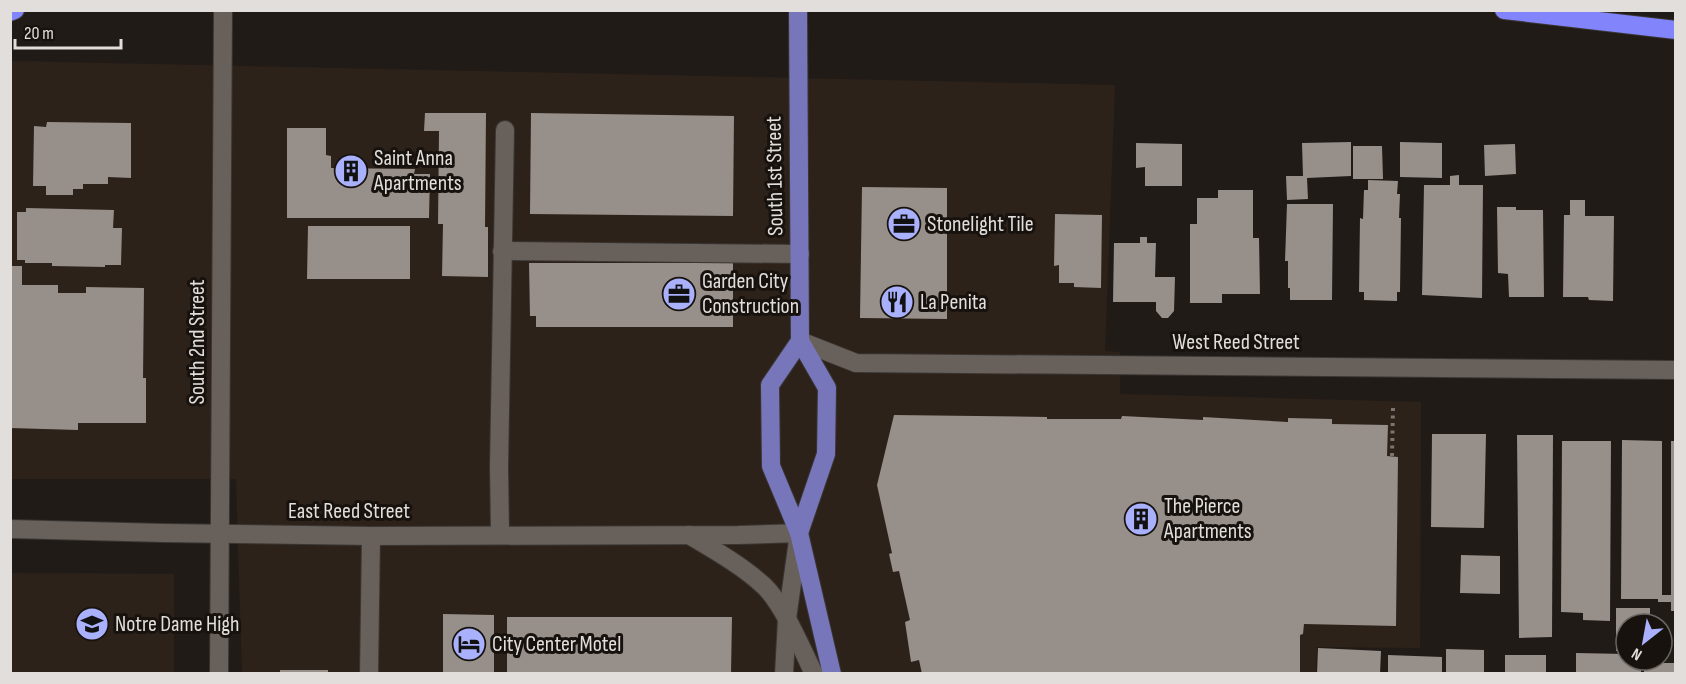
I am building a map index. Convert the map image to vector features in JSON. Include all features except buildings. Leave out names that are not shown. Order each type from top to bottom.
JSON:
[{"type":"highway","points":[[1504,10],[1676,30]]},
{"type":"main road","name":"South 1st Street","points":[[798,10],[800,341],[826,388],[826,454],[799,533]]},
{"type":"main road","points":[[800,341],[770,385],[771,466],[799,533],[832,674]]},
{"type":"street","name":"South 2nd Street","points":[[219,674],[223,10]]},
{"type":"street","points":[[500,534],[499,467],[505,130]]},
{"type":"street","points":[[502,251],[800,254]]},
{"type":"street","name":"West Reed Street","points":[[800,341],[856,363],[1676,370]]},
{"type":"street","name":"East Reed Street","points":[[10,529],[371,536],[799,533]]},
{"type":"street","name":"South 1st Street","points":[[784,674],[787,619],[799,533]]},
{"type":"street","name":"East Reed Street","points":[[688,535],[733,561],[764,585],[787,619],[814,674]]},
{"type":"street","points":[[369,674],[371,536]]},
{"type":"path","points":[[1392,456],[1393,408]]},
{"type":"shaded area","points":[[11,61],[1115,85],[1105,351],[1120,352],[1120,394],[1421,402],[1420,648],[1317,647],[1316,674],[242,673],[236,479],[11,479]]},
{"type":"shaded area","name":"Notre Dame High","points":[[11,573],[174,574],[174,673],[11,673]]},
{"type":"place","name":"Saint Anna Apartments","points":[[351,171]]},
{"type":"place","name":"Stonelight Tile","points":[[904,224]]},
{"type":"place","name":"Garden City Construction","points":[[679,294]]},
{"type":"place","name":"La Penita","points":[[897,302]]},
{"type":"place","name":"The Pierce Apartments","points":[[1141,519]]},
{"type":"place","name":"Notre Dame High","points":[[92,624]]},
{"type":"place","name":"City Center Motel","points":[[469,644]]}]
